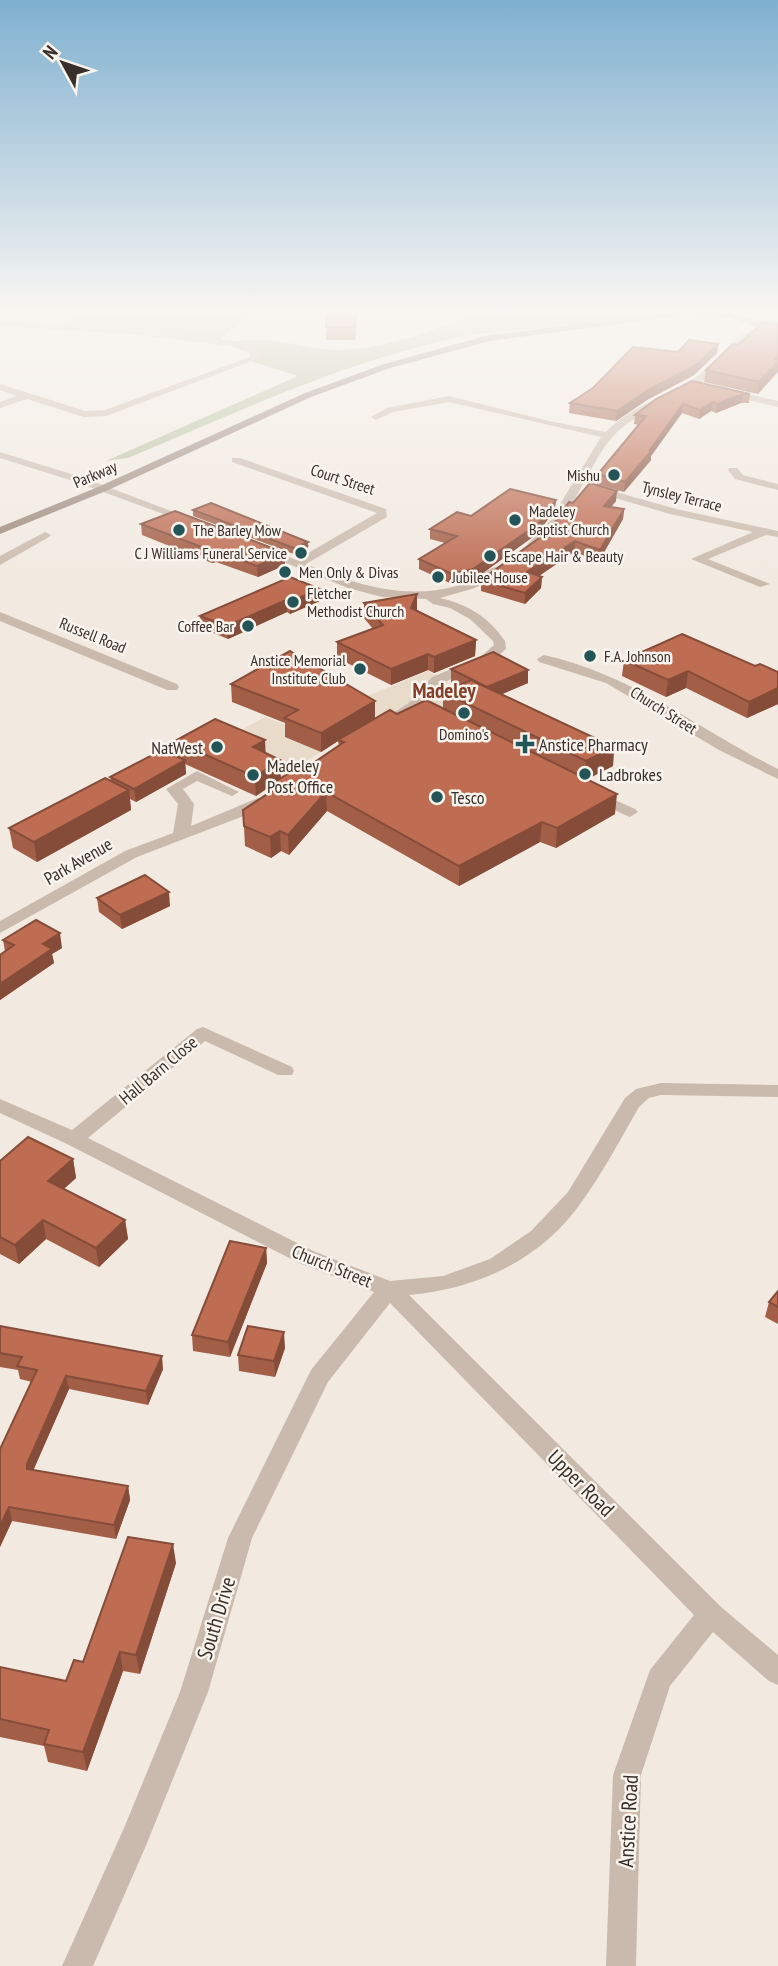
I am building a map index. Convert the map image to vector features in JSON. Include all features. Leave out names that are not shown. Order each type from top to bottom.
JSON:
[{"type":"street","points":[[55,405],[84,414],[106,413],[128,405]]},
{"type":"street","name":"Parkway","points":[[0,531],[102,489],[287,405]]},
{"type":"street","points":[[376,417],[390,410],[418,405]]},
{"type":"street","points":[[472,405],[607,435]]},
{"type":"street","points":[[249,544],[380,594],[429,597],[440,604],[456,598],[478,584],[543,538],[570,502],[607,435],[650,405]]},
{"type":"street","points":[[0,455],[203,525]]},
{"type":"street","name":"Court Street","points":[[236,460],[382,511],[383,515],[298,564]]},
{"type":"street","points":[[733,470],[739,477],[778,487]]},
{"type":"street","name":"Tynsley Terrace","points":[[578,484],[674,512],[778,534]]},
{"type":"street","points":[[763,532],[697,559],[764,583]]},
{"type":"street","points":[[0,561],[45,535]]},
{"type":"street","points":[[384,725],[420,708],[437,680],[485,660],[501,646],[496,634],[456,598]]},
{"type":"street","name":"Russell Road","points":[[0,616],[173,687]]},
{"type":"street","name":"Church Street","points":[[544,659],[570,663],[605,675],[727,749],[778,775]]},
{"type":"street","points":[[179,836],[187,814],[186,801],[182,794],[173,789],[197,775],[232,792]]},
{"type":"street","points":[[582,788],[630,812]]},
{"type":"street","name":"Park Avenue","points":[[0,928],[131,854],[254,807],[275,792]]},
{"type":"street","name":"Hall Barn Close","points":[[74,1139],[203,1033],[285,1071]]},
{"type":"street","name":"Church Street","points":[[0,1105],[74,1139],[306,1257],[389,1289],[444,1284],[498,1265],[538,1236],[575,1197],[632,1104],[643,1093],[661,1089],[778,1091]]},
{"type":"street","name":"Upper Road","points":[[389,1289],[711,1614],[778,1672]]},
{"type":"street","name":"South Drive","points":[[77,1966],[135,1838],[194,1692],[240,1538],[319,1376],[389,1289]]},
{"type":"street","name":"Anstice Road","points":[[621,1966],[627,1775],[659,1679],[711,1614]]},
{"type":"green space","points":[[233,405],[254,405],[128,458],[106,461]]},
{"type":"shaded area","points":[[428,671],[480,700],[404,732],[353,702]]},
{"type":"shaded area","points":[[265,717],[334,744],[282,776],[265,769],[225,739]]},
{"type":"building","points":[[580,405],[626,405],[617,411]]},
{"type":"building","points":[[648,405],[682,405],[652,450],[625,482],[598,474],[646,416],[635,415]]},
{"type":"building","points":[[685,405],[709,405],[700,410]]},
{"type":"building","points":[[590,483],[617,491],[604,506],[624,509],[600,550],[575,541],[527,572],[542,577],[525,593],[481,580],[549,531],[569,502],[573,503]]},
{"type":"building","points":[[510,489],[556,500],[538,524],[473,569],[452,574],[419,559],[457,536],[430,529],[457,512],[471,516]]},
{"type":"building","points":[[211,503],[308,542],[303,544],[307,546],[299,550],[193,510]]},
{"type":"building","points":[[175,511],[285,553],[257,566],[141,524]]},
{"type":"building","points":[[290,577],[320,589],[290,602],[286,600],[227,626],[200,616]]},
{"type":"building","points":[[417,594],[411,608],[476,640],[434,657],[428,654],[391,669],[337,642],[383,625],[364,603]]},
{"type":"building","points":[[682,634],[755,666],[760,664],[778,672],[778,688],[749,702],[688,671],[668,680],[624,660]]},
{"type":"building","points":[[290,651],[375,701],[321,733],[284,718],[298,710],[231,684]]},
{"type":"building","points":[[493,652],[528,670],[487,687],[451,669]]},
{"type":"building","points":[[471,680],[614,747],[586,761],[443,692]]},
{"type":"building","name":"Tesco","points":[[426,700],[617,794],[557,828],[542,822],[459,866],[326,792],[288,835],[280,831],[270,837],[244,826],[243,810],[278,787],[272,784],[298,767],[303,770],[344,742],[338,740],[390,710],[397,714]]},
{"type":"building","points":[[215,719],[265,740],[253,747],[280,760],[255,777],[175,741]]},
{"type":"building","points":[[162,750],[185,760],[134,789],[110,777]]},
{"type":"building","points":[[105,778],[129,790],[34,842],[9,828]]},
{"type":"building","points":[[145,875],[169,892],[120,915],[97,898]]},
{"type":"building","points":[[36,920],[60,933],[43,944],[52,949],[0,984],[0,955],[14,945],[3,940]]},
{"type":"building","points":[[28,1137],[73,1159],[48,1181],[125,1220],[96,1248],[43,1220],[15,1245],[0,1237],[0,1161]]},
{"type":"building","points":[[230,1241],[266,1248],[228,1342],[192,1335]]},
{"type":"building","points":[[778,1291],[778,1307],[769,1302]]},
{"type":"building","points":[[0,1326],[162,1356],[146,1391],[66,1376],[27,1464],[27,1469],[128,1486],[114,1525],[9,1507],[0,1526],[0,1449],[37,1370],[17,1366],[22,1357],[0,1353]]},
{"type":"building","points":[[248,1326],[284,1332],[274,1361],[238,1355]]},
{"type":"building","points":[[128,1537],[173,1544],[136,1655],[120,1652],[83,1752],[44,1744],[49,1730],[0,1719],[0,1667],[66,1681],[74,1660],[83,1662]]},
{"type":"place","name":"Mishu","points":[[614,475]]},
{"type":"place","name":"Madeley Baptist Church","points":[[515,520]]},
{"type":"place","name":"The Barley Mow","points":[[179,530]]},
{"type":"place","name":"C J Williams Funeral Service","points":[[301,553]]},
{"type":"place","name":"Escape Hair & Beauty","points":[[490,556]]},
{"type":"place","name":"Men Only & Divas","points":[[285,572]]},
{"type":"place","name":"Jubilee House","points":[[438,577]]},
{"type":"place","name":"Fletcher Methodist Church","points":[[293,602]]},
{"type":"place","name":"Coffee Bar","points":[[248,626]]},
{"type":"place","name":"F.A. Johnson","points":[[590,656]]},
{"type":"place","name":"Anstice Memorial Institute Club","points":[[360,669]]},
{"type":"place","name":"Domino's","points":[[464,713]]},
{"type":"place","name":"Anstice Pharmacy","points":[[525,744]]},
{"type":"place","name":"NatWest","points":[[217,747]]},
{"type":"place","name":"Ladbrokes","points":[[585,774]]},
{"type":"place","name":"Madeley Post Office","points":[[253,775]]},
{"type":"place","name":"Tesco","points":[[437,797]]},
{"type":"district","name":"Madeley","points":[[444,690]]}]
